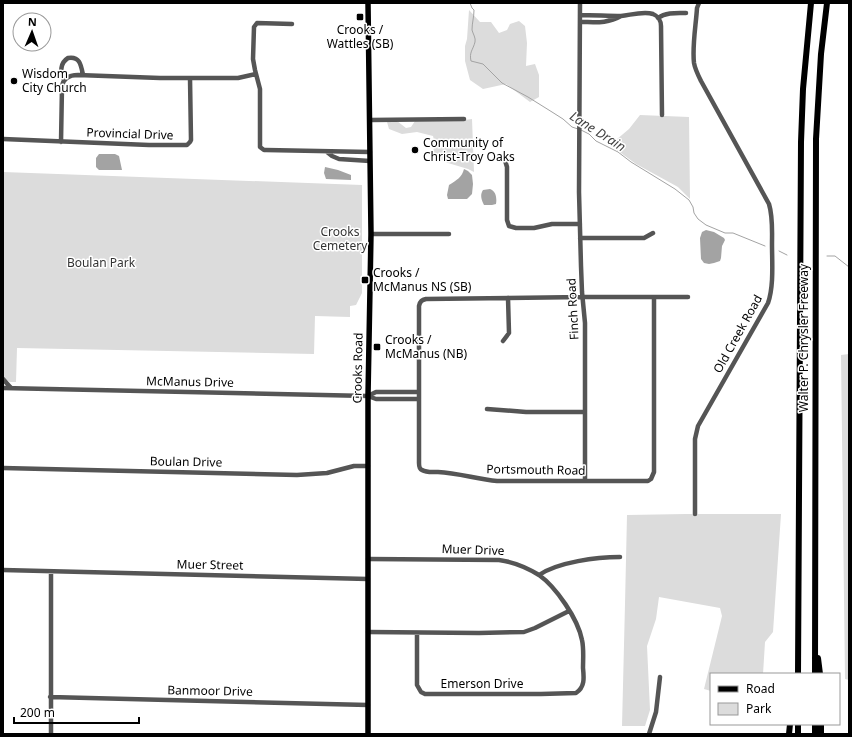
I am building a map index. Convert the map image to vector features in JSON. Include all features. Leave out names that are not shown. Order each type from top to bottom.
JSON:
[{"type":"highway","name":"Walter P. Chrysler Freeway","points":[[798,673],[801,142],[803,89],[811,3]]},
{"type":"highway","name":"Walter P. Chrysler Freeway","points":[[815,673],[816,139],[827,3]]},
{"type":"highway","points":[[815,643],[820,673]]},
{"type":"highway","points":[[794,673],[798,659]]},
{"type":"main road","name":"Crooks Road","points":[[368,3],[371,234],[368,396],[368,734]]},
{"type":"street","name":"Finch Road","points":[[580,3],[580,238],[585,323],[585,481]]},
{"type":"street","name":"Old Creek Road","points":[[695,514],[695,439],[698,426],[768,303],[771,290],[772,268],[772,217],[769,204],[700,81],[695,68],[694,57],[697,5]]},
{"type":"street","points":[[658,18],[665,14],[686,13]]},
{"type":"street","points":[[580,22],[605,22],[632,14],[652,14],[658,18],[661,22],[662,115]]},
{"type":"street","points":[[580,15],[622,16]]},
{"type":"street","points":[[292,24],[257,23],[253,29],[253,59],[260,89],[260,147],[264,150],[370,152]]},
{"type":"street","points":[[62,142],[62,87],[64,80],[62,75],[63,62],[68,58],[75,58],[80,63],[83,75]]},
{"type":"street","points":[[64,80],[73,75],[238,78],[256,74]]},
{"type":"street","name":"Provincial Drive","points":[[3,139],[185,145],[191,140],[190,78]]},
{"type":"street","points":[[370,120],[464,119]]},
{"type":"street","points":[[327,152],[339,159],[370,160]]},
{"type":"street","points":[[504,157],[506,168],[507,220],[509,226],[516,228],[539,227],[552,224],[580,224]]},
{"type":"street","points":[[580,238],[644,238],[653,233]]},
{"type":"street","points":[[371,234],[449,234]]},
{"type":"street","name":"Portsmouth Road","points":[[419,399],[418,463],[420,469],[425,471],[453,473],[492,480],[648,480],[652,478],[654,472],[654,297]]},
{"type":"street","points":[[368,396],[376,399],[419,399],[419,306],[420,301],[426,299],[688,297]]},
{"type":"street","points":[[504,341],[509,333],[508,298]]},
{"type":"street","points":[[3,378],[11,388]]},
{"type":"street","name":"McManus Drive","points":[[3,388],[368,396]]},
{"type":"street","points":[[368,396],[376,392],[419,392]]},
{"type":"street","points":[[487,409],[526,412],[585,412]]},
{"type":"street","name":"Boulan Drive","points":[[3,468],[297,475],[327,473],[350,467],[368,466]]},
{"type":"street","points":[[539,575],[548,570],[591,559],[620,557]]},
{"type":"street","name":"Muer Drive","points":[[368,559],[499,560],[517,564],[528,568],[544,578],[558,593],[569,611]]},
{"type":"street","points":[[3,570],[51,572],[51,734]]},
{"type":"street","name":"Muer Street","points":[[51,572],[368,578]]},
{"type":"street","points":[[368,632],[524,632],[569,611]]},
{"type":"street","name":"Emerson Drive","points":[[417,633],[417,686],[421,692],[425,694],[573,693],[579,691],[582,687],[584,669],[582,641],[578,628],[569,611]]},
{"type":"street","points":[[649,734],[656,712],[660,677]]},
{"type":"street","name":"Banmoor Drive","points":[[50,697],[368,705]]},
{"type":"green space","points":[[469,10],[480,22],[491,22],[499,33],[507,30],[510,24],[519,21],[525,26],[527,43],[526,66],[535,64],[539,75],[539,97],[530,102],[506,84],[483,89],[470,80],[465,61]]},
{"type":"green space","points":[[640,115],[689,117],[690,199],[678,187],[636,164],[610,145],[629,129]]},
{"type":"green space","points":[[472,119],[474,172],[448,163],[432,155],[435,144],[433,136],[417,132],[402,134],[389,129],[387,122],[397,121],[406,128],[411,127],[415,121],[457,121]]},
{"type":"green space","name":"Boulan Park","points":[[3,172],[362,185],[362,293],[356,305],[350,306],[350,317],[315,316],[314,354],[17,348],[16,382],[10,382],[3,378]]},
{"type":"green space","points":[[849,354],[849,680],[845,679],[841,355]]},
{"type":"green space","points":[[781,514],[773,632],[765,642],[763,673],[710,673],[710,691],[704,689],[722,616],[720,608],[659,597],[656,619],[647,646],[650,710],[645,726],[622,726],[627,515]]},
{"type":"shaded area","points":[[99,154],[115,154],[119,156],[122,170],[99,170],[96,167],[96,158]]},
{"type":"shaded area","points":[[325,167],[351,175],[351,180],[326,179],[324,173]]},
{"type":"shaded area","points":[[464,169],[472,175],[472,194],[467,199],[448,199],[447,195],[449,185],[459,178]]},
{"type":"shaded area","points":[[490,189],[494,191],[496,195],[496,204],[484,205],[481,194],[483,190]]},
{"type":"shaded area","points":[[706,230],[714,232],[725,240],[722,246],[720,261],[709,264],[704,263],[701,259],[700,238],[702,232]]},
{"type":"waterway","name":"Lane Drain","points":[[470,3],[474,10],[472,30],[475,38],[471,53],[471,61],[483,64],[502,83],[528,97],[563,119],[572,127],[578,129]]},
{"type":"waterway","name":"Lane Drain","points":[[581,130],[589,134],[596,141],[618,152],[631,162],[675,189],[689,200],[698,219],[706,225],[725,233],[733,233],[765,246]]},
{"type":"waterway","name":"Lane Drain","points":[[779,251],[787,255]]},
{"type":"waterway","name":"Lane Drain","points":[[827,256],[835,256],[849,267]]},
{"type":"place","name":"Crooks / Wattles (SB)","points":[[360,17]]},
{"type":"place","name":"Wisdom City Church","points":[[14,81]]},
{"type":"place","name":"Community of Christ-Troy Oaks","points":[[415,150]]},
{"type":"place","name":"Crooks / McManus NS (SB)","points":[[365,280]]},
{"type":"place","name":"Crooks / McManus (NB)","points":[[377,347]]},
{"type":"park label","name":"Crooks Cemetery","points":[[340,239]]}]
